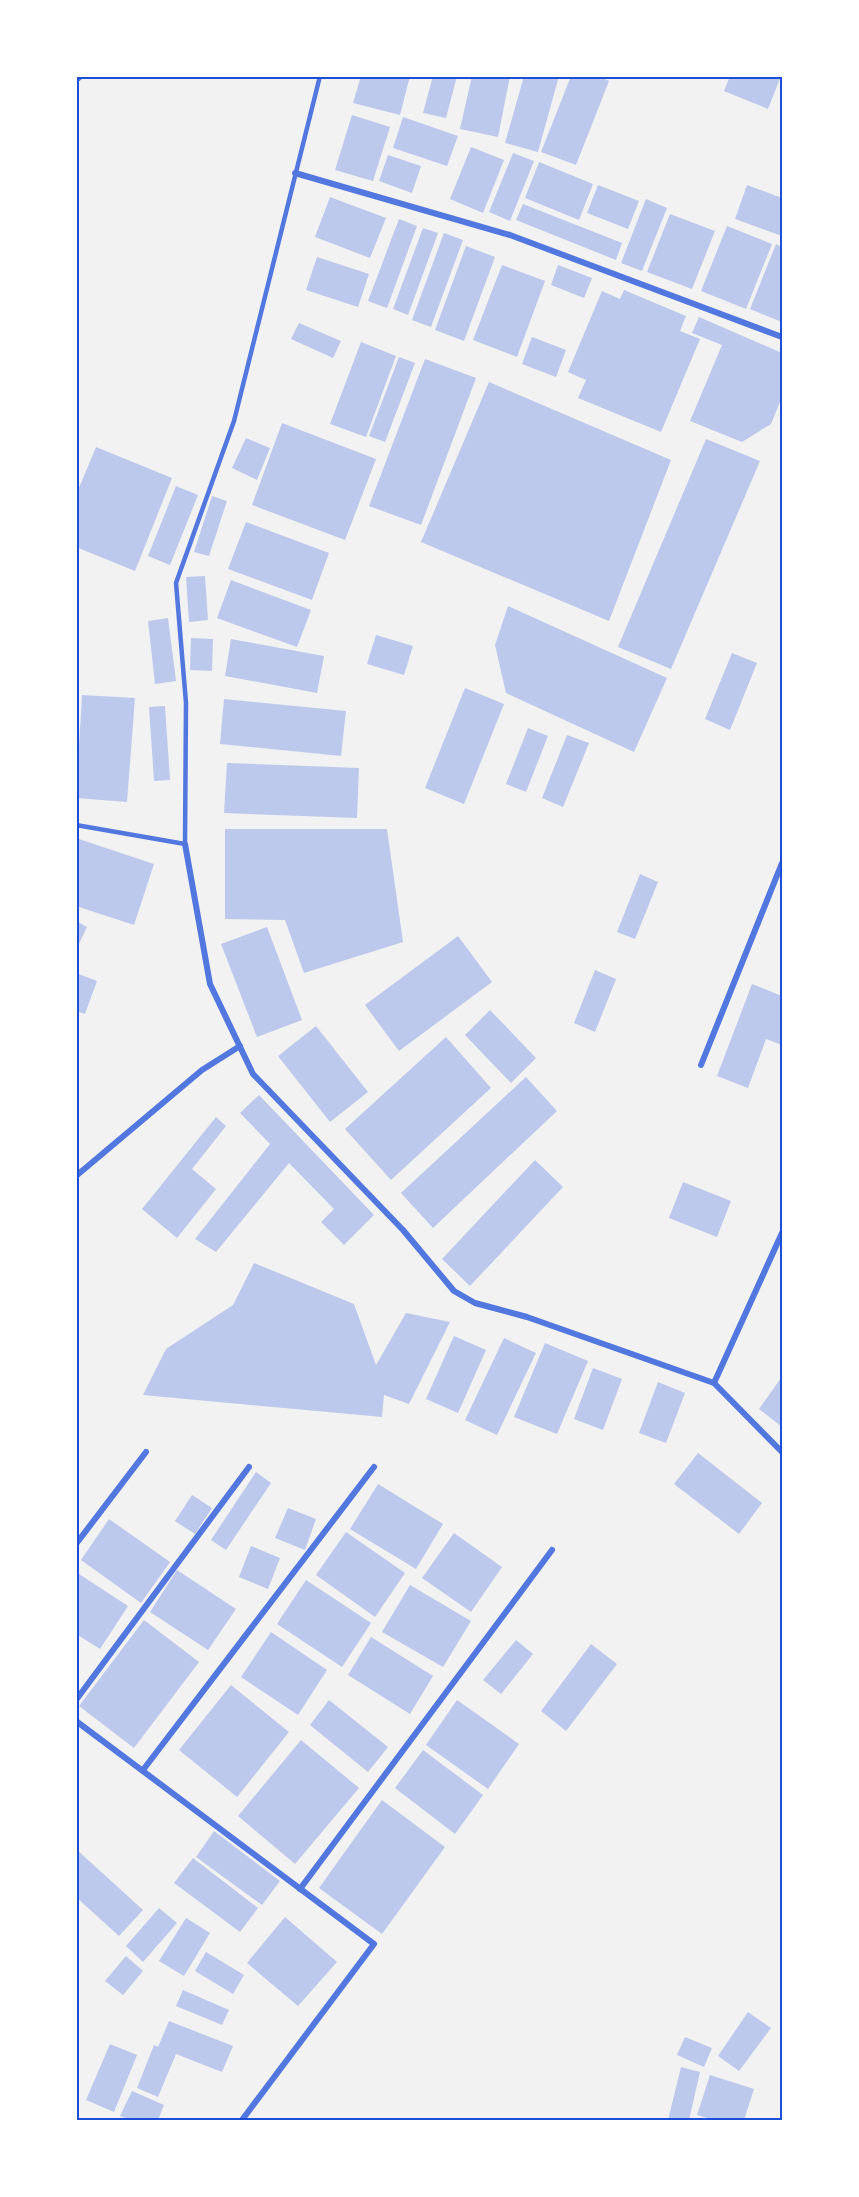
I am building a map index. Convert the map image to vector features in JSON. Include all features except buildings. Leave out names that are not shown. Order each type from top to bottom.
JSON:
[{"type":"street","points":[[76,80],[81,76]]},
{"type":"street","points":[[295,173],[510,235],[783,337]]},
{"type":"street","points":[[184,844],[210,984],[253,1074],[403,1230],[454,1290],[475,1303],[527,1317],[714,1383],[783,1452]]},
{"type":"street","points":[[701,1065],[783,864]]},
{"type":"street","points":[[76,1176],[202,1070],[240,1046]]},
{"type":"street","points":[[714,1383],[783,1233]]},
{"type":"street","points":[[76,1544],[146,1452]]},
{"type":"street","points":[[76,1700],[249,1467]]},
{"type":"street","points":[[143,1770],[374,1467]]},
{"type":"street","points":[[300,1889],[552,1550]]},
{"type":"street","points":[[76,1721],[374,1944],[242,2121]]},
{"type":"lane","points":[[76,825],[184,844],[186,703],[176,583],[234,421],[320,76]]}]
